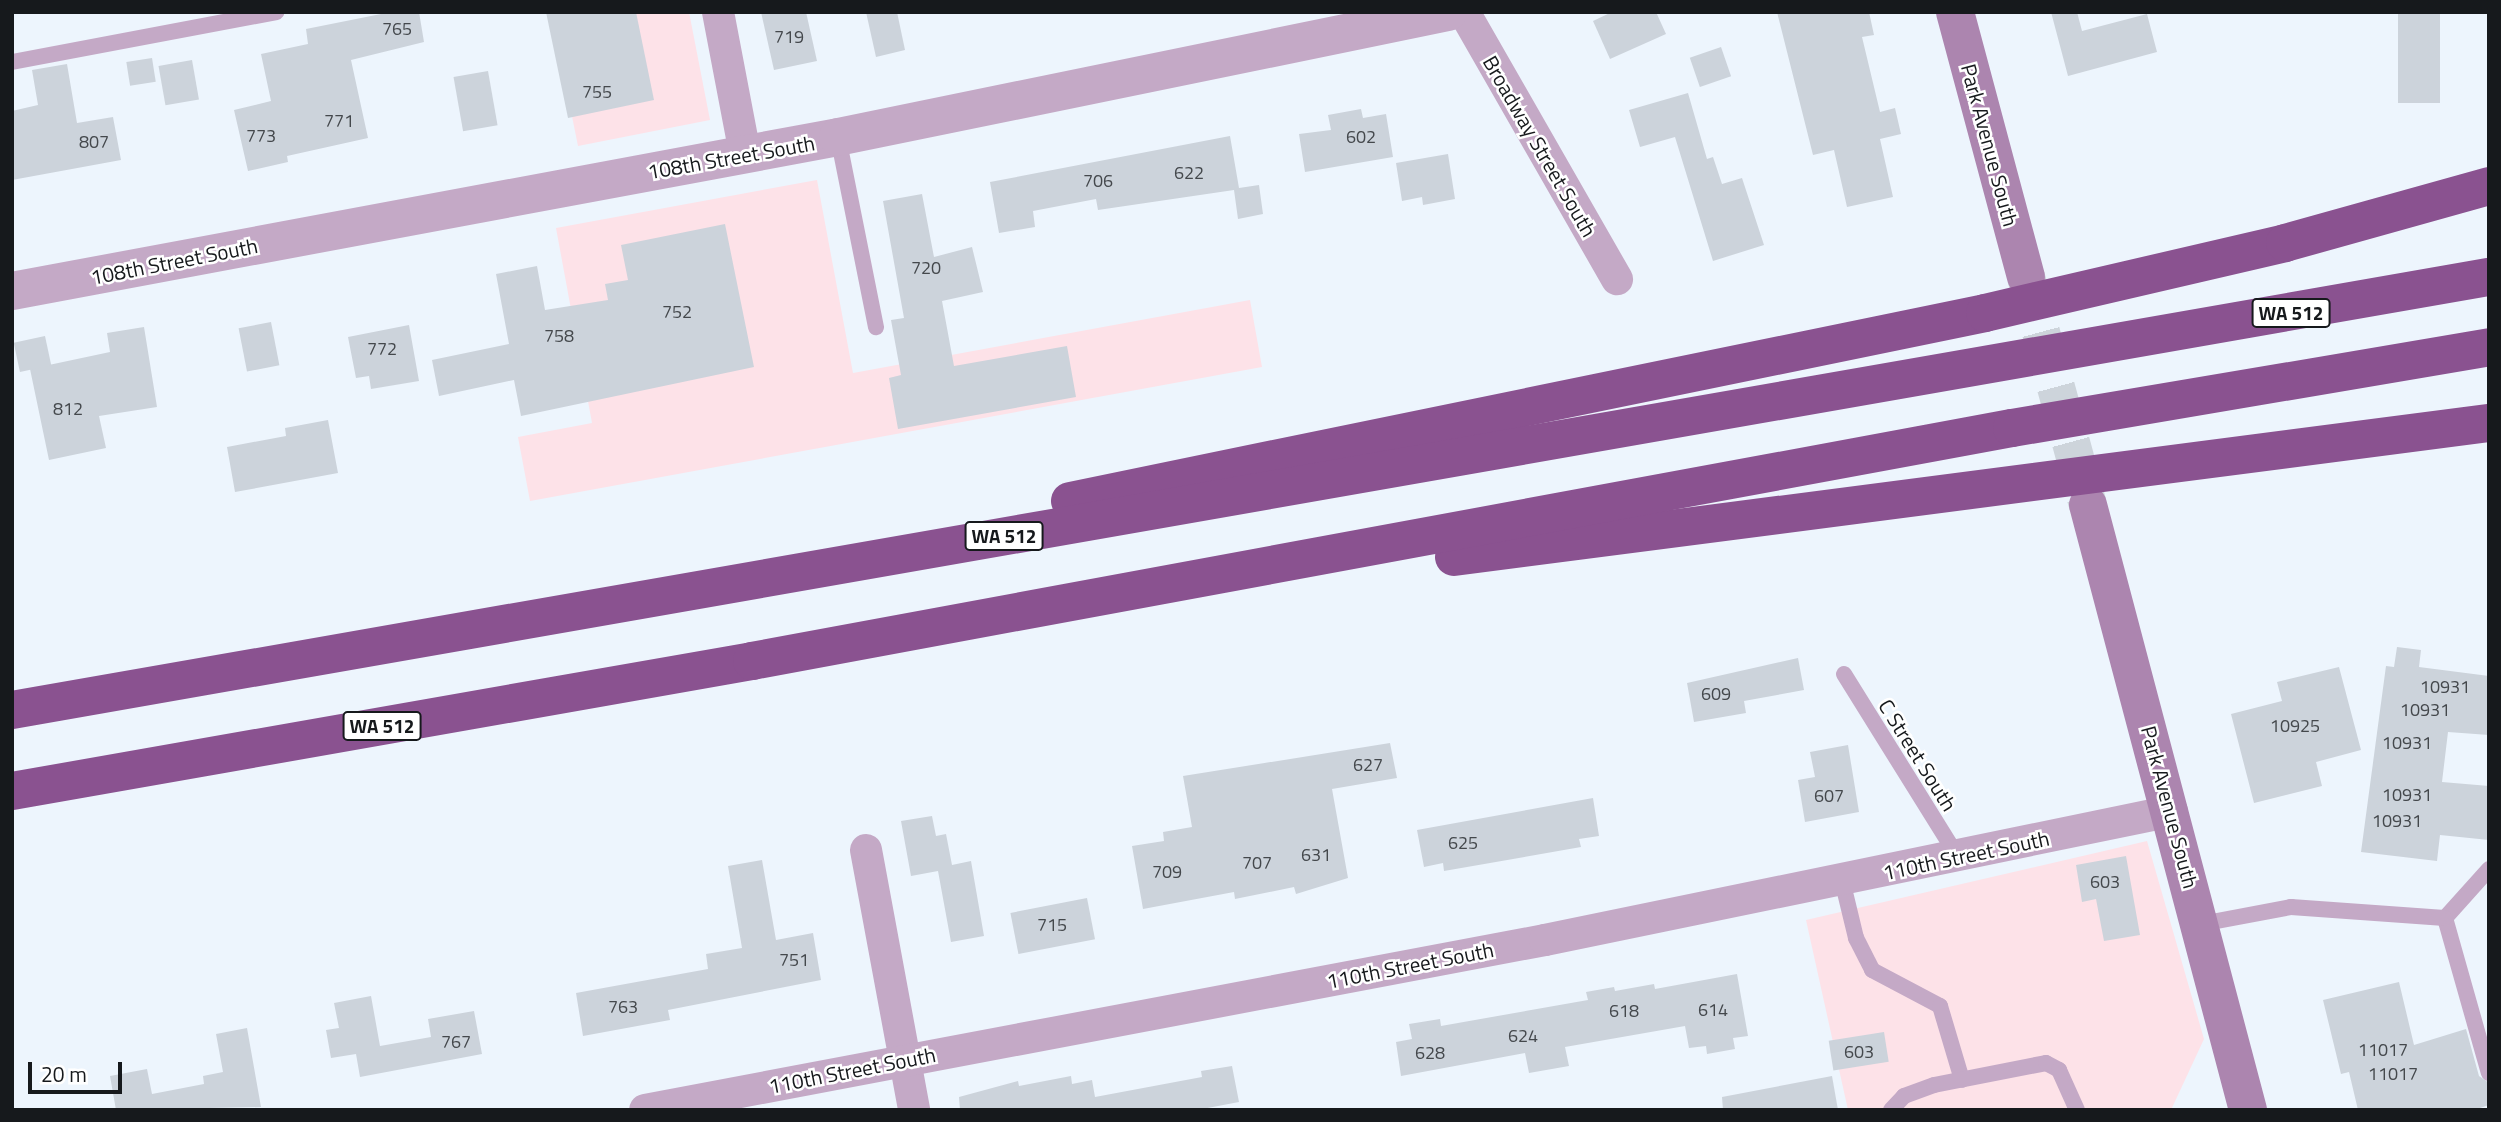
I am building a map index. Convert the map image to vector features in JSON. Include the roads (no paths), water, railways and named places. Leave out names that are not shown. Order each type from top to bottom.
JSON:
[{"type":"highway","points":[[735,582],[1139,484],[1985,313],[2285,243],[2489,186]]},
{"type":"highway","name":"WA 512","points":[[12,710],[2489,277]]},
{"type":"highway","name":"WA 512","points":[[12,791],[752,661],[2012,428],[2489,347]]},
{"type":"highway","points":[[752,661],[1665,526],[2489,423]]},
{"type":"main road","name":"Park Avenue South","points":[[1955,12],[2026,277]]},
{"type":"main road","name":"Park Avenue South","points":[[2088,505],[2172,811],[2248,1110]]},
{"type":"street","points":[[718,12],[746,154]]},
{"type":"street","name":"108th Street South","points":[[12,291],[838,137],[1448,12]]},
{"type":"street","name":"Broadway Street South","points":[[1464,12],[1617,279]]},
{"type":"street","name":"110th Street South","points":[[645,1110],[1842,880],[2172,811]]},
{"type":"street","points":[[866,850],[914,1110]]},
{"type":"lane","points":[[12,62],[276,12]]},
{"type":"lane","points":[[838,137],[876,327]]},
{"type":"lane","name":"C Street South","points":[[1844,674],[1958,857]]},
{"type":"lane","points":[[2445,918],[2489,869]]},
{"type":"lane","points":[[1842,880],[1856,938],[1872,970],[1940,1006],[1962,1080]]},
{"type":"lane","points":[[2201,924],[2291,907],[2445,918]]},
{"type":"lane","points":[[2445,918],[2489,1073]]},
{"type":"lane","points":[[1891,1110],[1903,1096],[1962,1080],[2046,1063],[2059,1070],[2077,1110]]},
{"type":"tunnel","points":[[2026,277],[2088,505]]}]
